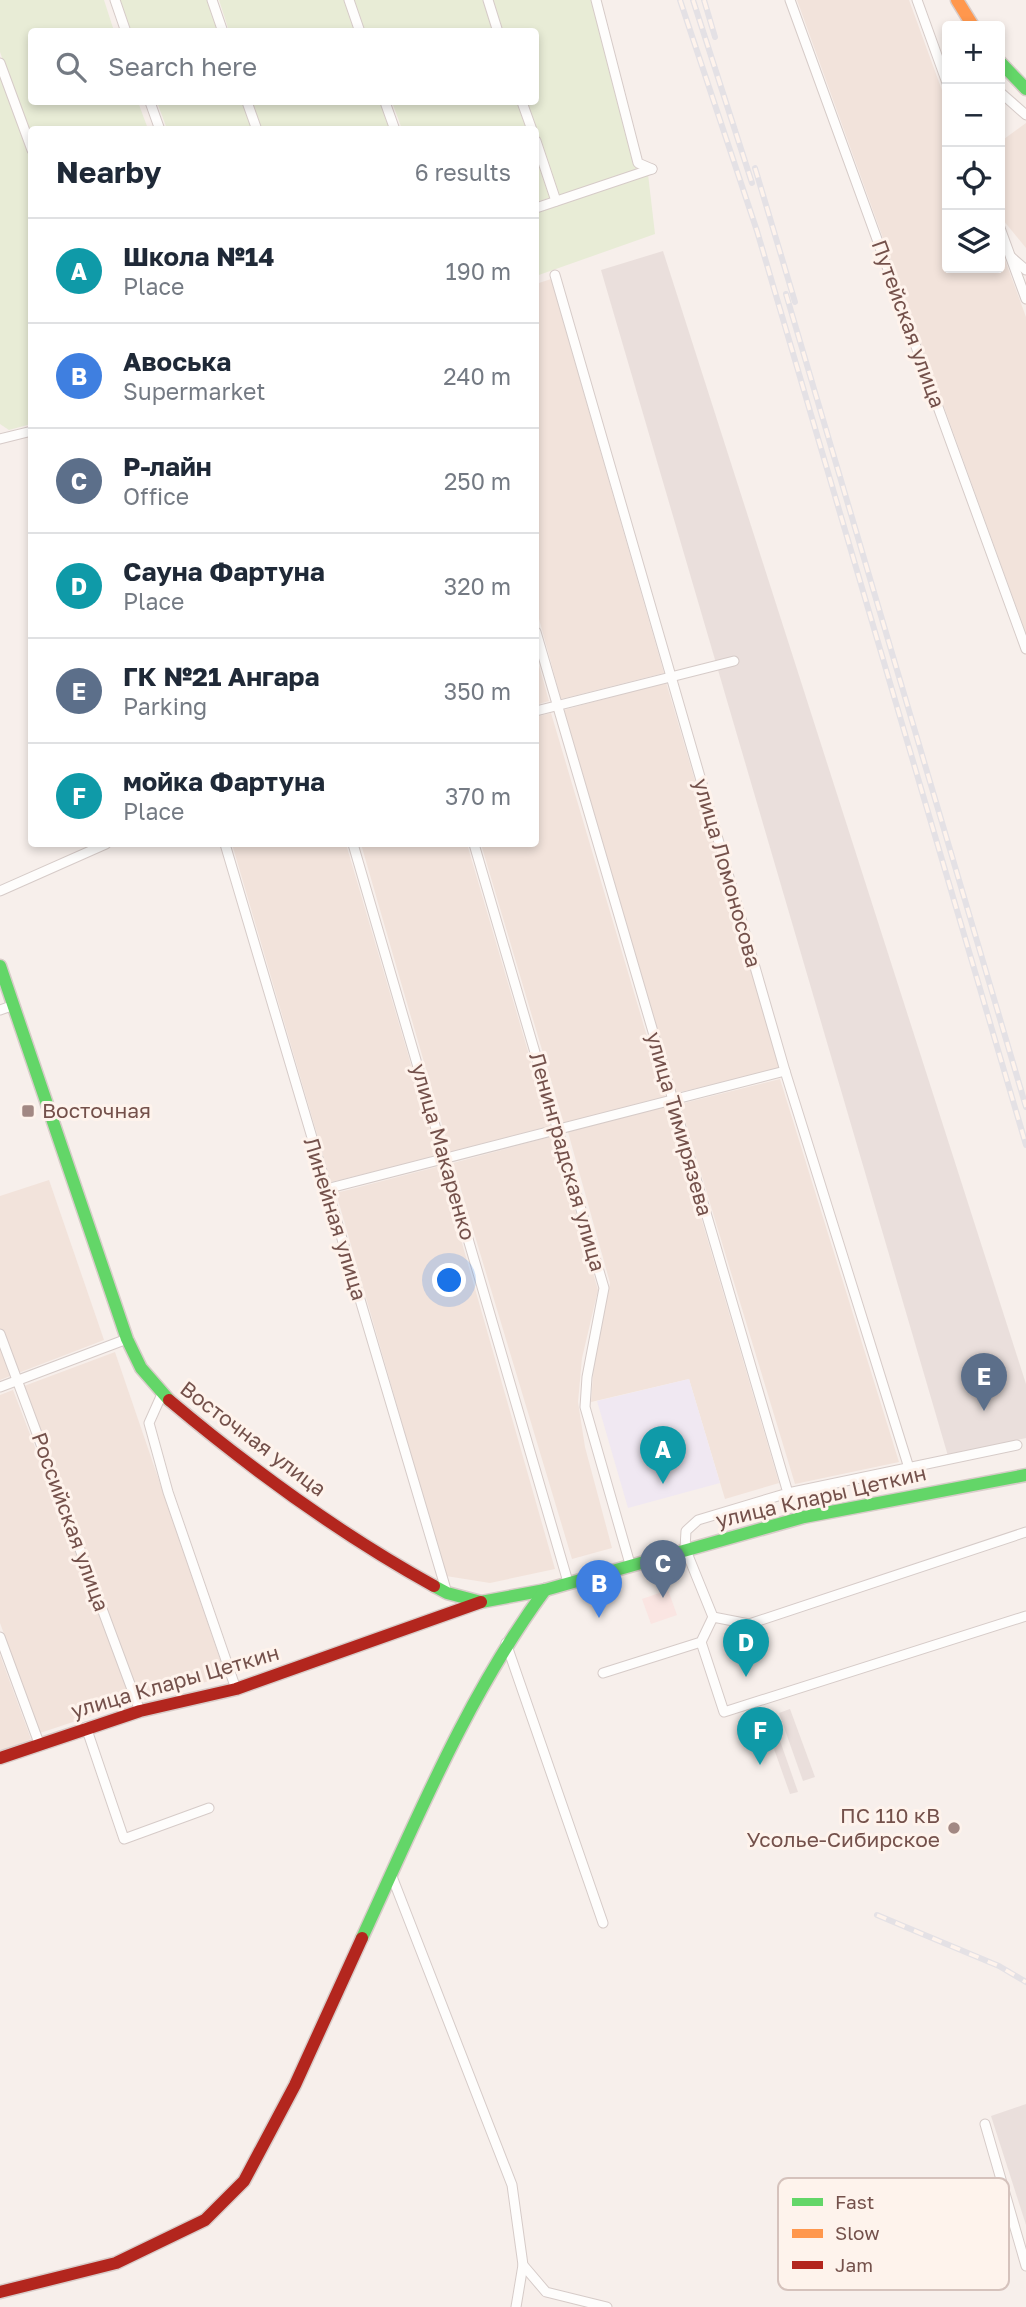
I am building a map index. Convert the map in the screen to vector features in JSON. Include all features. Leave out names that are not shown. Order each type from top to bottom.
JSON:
[{"type":"street","points":[[115,0],[125,28]]},
{"type":"street","points":[[212,0],[222,28]]},
{"type":"street","points":[[349,0],[359,28]]},
{"type":"street","points":[[488,0],[497,28]]},
{"type":"street","points":[[539,207],[652,169],[638,163],[596,0]]},
{"type":"street","name":"Путейская улица","points":[[790,0],[1026,649]]},
{"type":"street","points":[[917,0],[942,69]]},
{"type":"street","points":[[957,0],[970,21]]},
{"type":"street","points":[[0,63],[28,139]]},
{"type":"street","points":[[1005,67],[1026,89]]},
{"type":"street","points":[[1005,97],[1026,115]]},
{"type":"street","points":[[151,105],[159,126]]},
{"type":"street","points":[[248,105],[256,126]]},
{"type":"street","points":[[386,105],[394,126]]},
{"type":"street","points":[[523,105],[531,126]]},
{"type":"street","points":[[539,150],[556,201]]},
{"type":"street","points":[[1005,242],[1026,299]]},
{"type":"street","points":[[1010,256],[1026,270]]},
{"type":"street","name":"улица Ломоносова","points":[[555,275],[785,1071],[909,1468]]},
{"type":"street","points":[[0,432],[5,438],[28,432]]},
{"type":"street","name":"улица Тимирязева","points":[[539,643],[788,1493]]},
{"type":"street","points":[[539,711],[734,661]]},
{"type":"street","points":[[0,891],[99,847]]},
{"type":"street","name":"Линейная улица","points":[[226,847],[447,1594]]},
{"type":"street","name":"улица Макаренко","points":[[354,847],[568,1582]]},
{"type":"street","name":"Ленинградская улица","points":[[475,847],[604,1288],[587,1377],[585,1407],[630,1564]]},
{"type":"street","name":"Восточная улица","points":[[0,966],[127,1339],[141,1368],[162,1394],[238,1457],[383,1558],[447,1594],[481,1602],[545,1590]]},
{"type":"street","points":[[0,1010],[14,1005]]},
{"type":"street","points":[[326,1189],[785,1071]]},
{"type":"street","name":"Российская улица","points":[[0,1334],[140,1711]]},
{"type":"street","points":[[0,1387],[127,1339]]},
{"type":"street","points":[[162,1394],[149,1423],[168,1492],[236,1689]]},
{"type":"street","points":[[1017,1445],[788,1493],[698,1520],[686,1531],[685,1548],[713,1617],[701,1642],[724,1712],[1026,1616]]},
{"type":"street","name":"улица Клары Цеткин","points":[[545,1590],[685,1548],[877,1501],[1026,1475]]},
{"type":"street","points":[[713,1617],[749,1624],[1026,1532]]},
{"type":"street","points":[[0,2292],[116,2263],[205,2220],[244,2181],[295,2085],[390,1872],[506,1643],[545,1590]]},
{"type":"street","name":"улица Клары Цеткин","points":[[0,1758],[140,1711],[236,1689],[481,1602]]},
{"type":"street","points":[[0,1637],[39,1743]]},
{"type":"street","points":[[603,1674],[701,1642]]},
{"type":"street","points":[[506,1643],[603,1923]]},
{"type":"street","points":[[86,1727],[124,1839],[209,1808]]},
{"type":"street","points":[[390,1872],[512,2185],[523,2265],[516,2307]]},
{"type":"street","points":[[985,2124],[1001,2178]]},
{"type":"street","points":[[1009,2207],[1026,2266]]},
{"type":"street","points":[[523,2265],[546,2292],[607,2307]]},
{"type":"shaded area","points":[[797,0],[909,0],[942,90],[942,273],[1005,273],[1005,260],[1026,317],[1026,634]]},
{"type":"shaded area","points":[[1026,123],[1026,248],[1005,222],[1005,138]]},
{"type":"shaded area","points":[[663,251],[1026,1384],[1026,1438],[948,1456],[601,270]]},
{"type":"shaded area","points":[[551,279],[664,673],[561,699],[539,619],[539,283]]},
{"type":"shaded area","points":[[539,666],[549,701],[539,704]]},
{"type":"shaded area","points":[[666,682],[780,1069],[676,1093],[564,710]]},
{"type":"shaded area","points":[[551,713],[665,1097],[564,1124],[482,847],[539,847],[539,716]]},
{"type":"shaded area","points":[[233,847],[347,847],[438,1156],[331,1182]]},
{"type":"shaded area","points":[[362,847],[468,847],[550,1126],[450,1152]]},
{"type":"shaded area","points":[[780,1079],[899,1462],[795,1484],[680,1104]]},
{"type":"shaded area","points":[[668,1105],[779,1483],[725,1499],[689,1379],[591,1402],[594,1363],[610,1283],[568,1132]]},
{"type":"shaded area","points":[[554,1136],[598,1290],[582,1358],[578,1402],[585,1447],[612,1548],[572,1559],[453,1163]]},
{"type":"shaded area","points":[[440,1166],[555,1569],[490,1583],[446,1576],[336,1193]]},
{"type":"shaded area","points":[[49,1180],[104,1340],[0,1380],[0,1196]]},
{"type":"shaded area","points":[[115,1352],[226,1676],[141,1701],[24,1386]]},
{"type":"shaded area","points":[[689,1379],[720,1483],[628,1508],[597,1401]]},
{"type":"shaded area","points":[[13,1390],[133,1702],[40,1733],[0,1623],[0,1395]]},
{"type":"shaded area","points":[[668,1590],[677,1615],[651,1624],[642,1599]]},
{"type":"shaded area","points":[[0,1655],[31,1739],[0,1752]]},
{"type":"shaded area","points":[[790,1709],[815,1777],[803,1781],[779,1713]]},
{"type":"shaded area","points":[[771,1715],[798,1792],[790,1794],[763,1718]]},
{"type":"shaded area","points":[[1026,2104],[1026,2225],[991,2116]]},
{"type":"green space","points":[[0,0],[104,0],[113,28],[28,28],[28,105],[139,105],[147,126],[28,126],[28,130],[0,52]]},
{"type":"green space","points":[[120,0],[208,0],[218,28],[130,28]]},
{"type":"green space","points":[[219,0],[346,0],[356,28],[228,28]]},
{"type":"green space","points":[[354,0],[485,0],[495,28],[364,28]]},
{"type":"green space","points":[[492,0],[591,0],[637,170],[558,196],[539,140],[539,126],[534,126],[527,105],[539,105],[539,28],[501,28]]},
{"type":"green space","points":[[0,71],[28,147],[28,425],[9,430],[0,424]]},
{"type":"green space","points":[[158,105],[244,105],[251,126],[166,126]]},
{"type":"green space","points":[[253,105],[383,105],[391,126],[261,126]]},
{"type":"green space","points":[[393,105],[520,105],[528,126],[401,126]]},
{"type":"green space","points":[[539,158],[552,197],[539,201]]},
{"type":"green space","points":[[648,174],[655,234],[539,275],[539,210]]},
{"type":"railway","points":[[680,0],[757,231],[1026,1145]]},
{"type":"railway","points":[[693,0],[752,183]]},
{"type":"railway","points":[[704,0],[715,37]]},
{"type":"railway","points":[[755,168],[795,302]]},
{"type":"railway","points":[[786,294],[1026,1107]]},
{"type":"railway","points":[[877,1915],[999,1966],[1026,1982]]},
{"type":"traffic: fast","points":[[1005,67],[1026,89]]},
{"type":"traffic: fast","points":[[0,966],[127,1339],[141,1368],[169,1400]]},
{"type":"traffic: fast","points":[[434,1586],[447,1593],[481,1602],[545,1590],[804,1517],[1026,1475]]},
{"type":"traffic: fast","points":[[362,1938],[467,1715],[491,1672],[545,1590]]},
{"type":"traffic: slow","points":[[957,0],[970,21]]},
{"type":"traffic: jam","points":[[169,1400],[297,1499],[364,1545],[434,1586]]},
{"type":"traffic: jam","points":[[0,1758],[140,1711],[236,1689],[481,1602]]},
{"type":"traffic: jam","points":[[0,2292],[116,2263],[205,2220],[244,2181],[295,2085],[362,1938]]},
{"type":"place","name":"Восточная","points":[[28,1111]]},
{"type":"place","name":"ГК №21 Ангара","points":[[984,1411]]},
{"type":"place","name":"Школа №14","points":[[663,1484]]},
{"type":"place","name":"Р-лайн","points":[[663,1598]]},
{"type":"place","name":"Авоська","points":[[599,1618]]},
{"type":"place","name":"Сауна Фартуна","points":[[746,1677]]},
{"type":"place","name":"мойка Фартуна","points":[[760,1765]]},
{"type":"place","name":"ПС 110 кВ Усолье-Сибирское","points":[[954,1828]]}]
